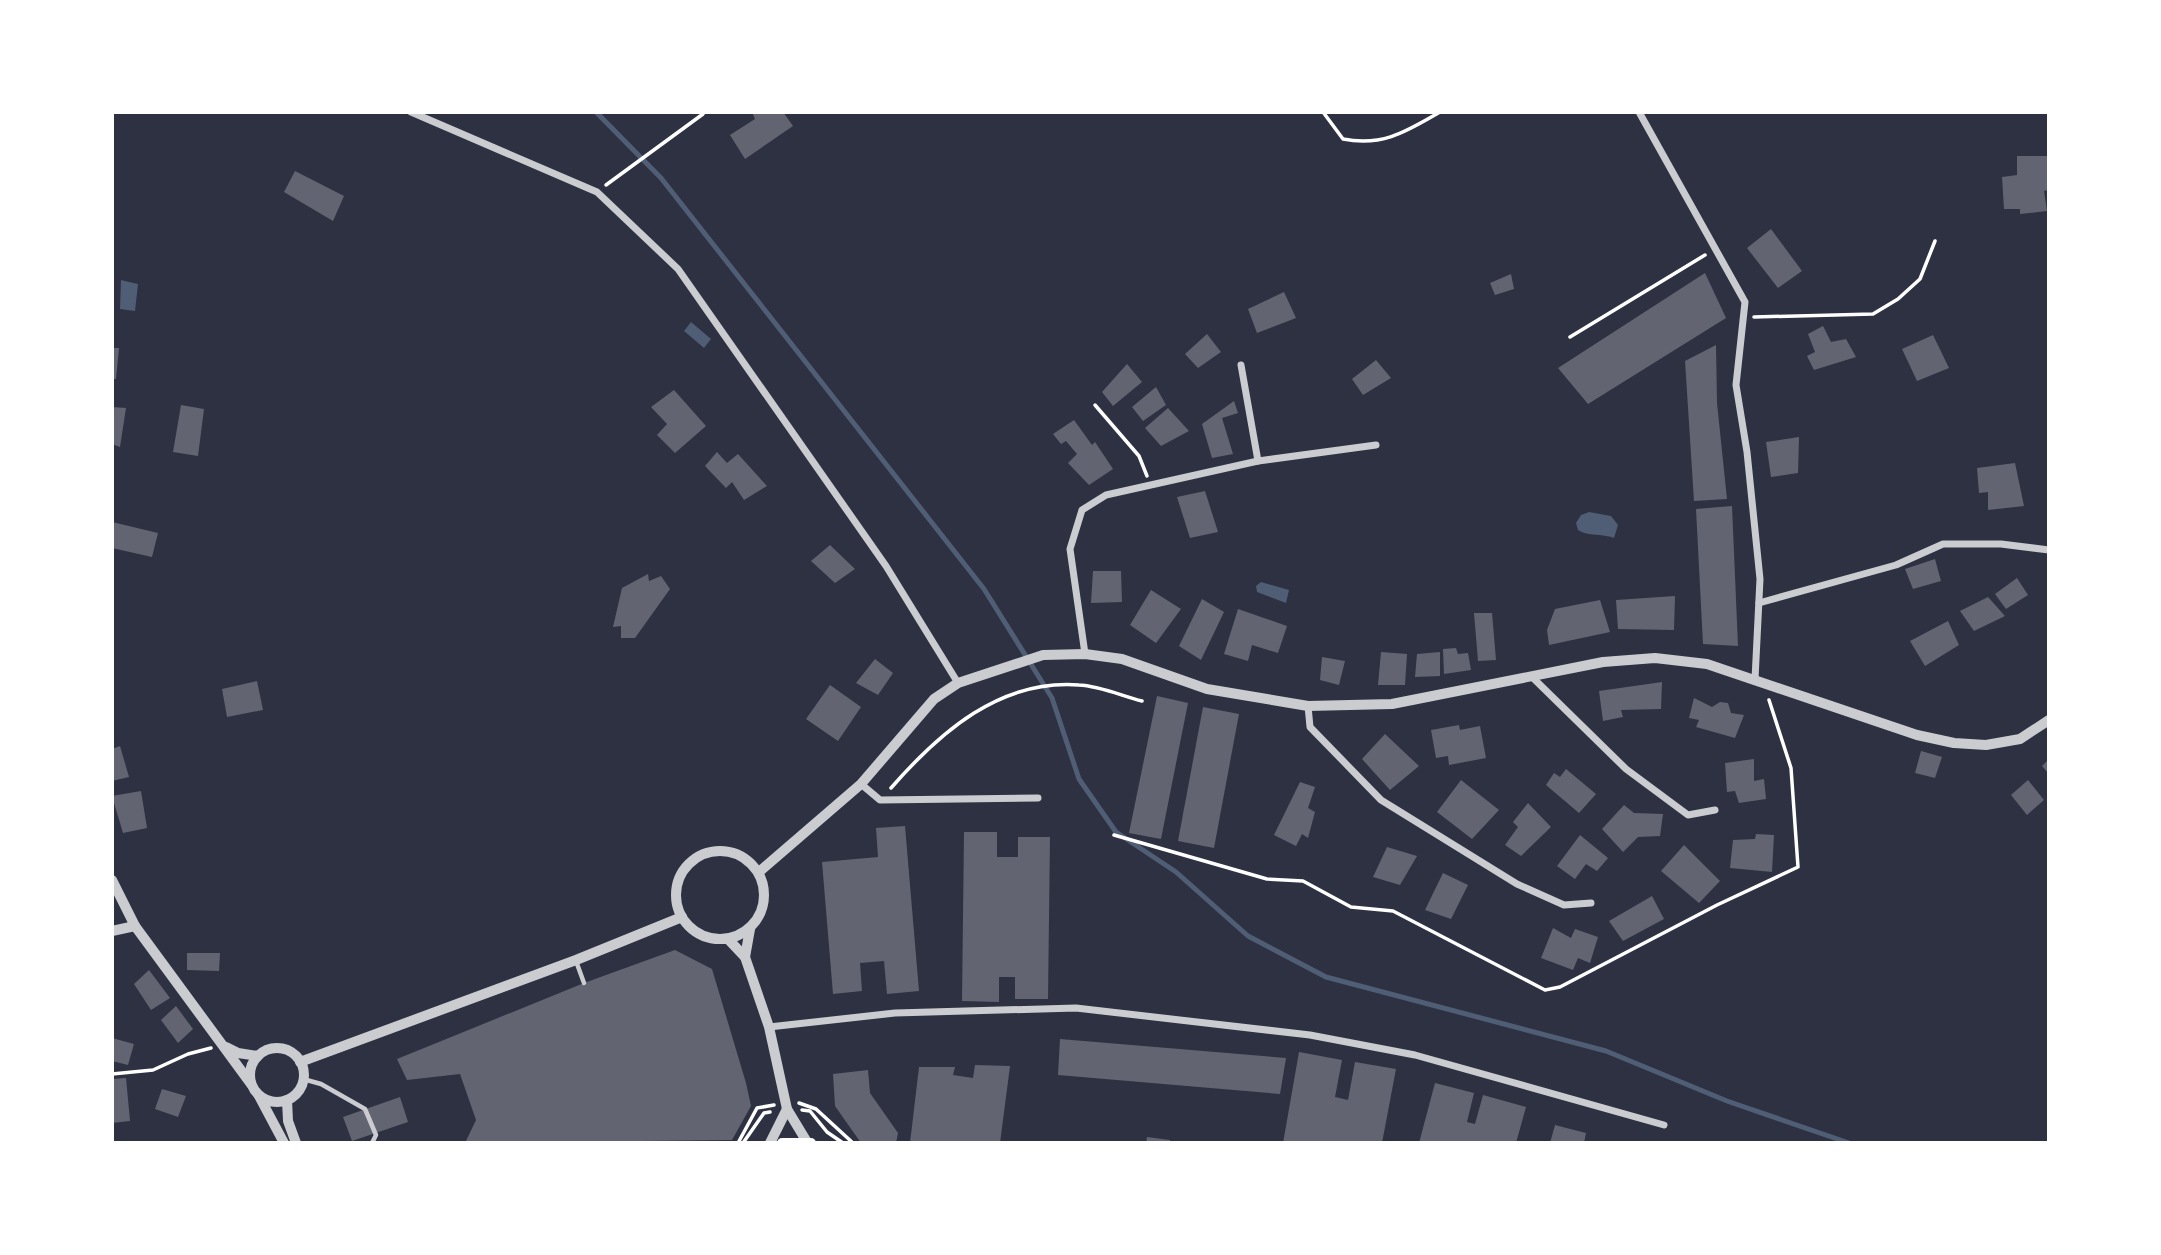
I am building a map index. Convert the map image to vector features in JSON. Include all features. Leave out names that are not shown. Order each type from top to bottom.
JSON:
[{"type":"main road","points":[[782,1143],[809,1142]]},
{"type":"street","points":[[411,112],[597,192],[678,269],[886,566],[958,683]]},
{"type":"street","points":[[1639,112],[1745,302],[1736,384],[1747,452],[1760,579],[1755,679]]},
{"type":"street","points":[[1241,365],[1258,461]]},
{"type":"street","points":[[1085,654],[1070,549],[1082,510],[1106,495],[1258,461],[1376,445]]},
{"type":"street","points":[[1759,603],[1896,565],[1943,544],[2001,544],[2049,550]]},
{"type":"street","points":[[759,872],[861,784],[934,699],[958,683],[1043,654],[1085,654],[1122,659],[1208,689],[1307,706],[1392,704],[1603,662],[1655,658],[1707,664],[1917,735],[1954,743],[1986,745],[2020,739],[2049,720]]},
{"type":"street","points":[[1531,676],[1626,769],[1688,815],[1715,810]]},
{"type":"street","points":[[1307,706],[1310,727],[1381,800],[1517,884],[1564,905],[1591,903]]},
{"type":"street","points":[[861,784],[880,800],[1038,798]]},
{"type":"street","points":[[711,851],[732,852],[750,861],[759,872],[765,902],[760,917],[750,929],[728,939],[701,935],[682,917],[676,890],[687,865],[698,856],[711,851]]},
{"type":"street","points":[[112,880],[135,926],[251,1084],[284,1143]]},
{"type":"street","points":[[300,1062],[576,960],[682,917]]},
{"type":"street","points":[[112,931],[135,926]]},
{"type":"street","points":[[750,929],[746,957],[769,1027],[787,1106],[809,1142]]},
{"type":"street","points":[[728,939],[746,957]]},
{"type":"street","points":[[769,1027],[895,1013],[1076,1008],[1310,1035],[1402,1052],[1664,1125]]},
{"type":"street","points":[[223,1045],[239,1053],[258,1056]]},
{"type":"street","points":[[251,1084],[251,1070],[258,1056],[266,1051],[285,1050],[300,1062],[303,1079],[295,1095],[287,1100],[268,1101],[259,1096]]},
{"type":"street","points":[[287,1100],[288,1121],[296,1143]]},
{"type":"street","points":[[770,1143],[787,1106]]},
{"type":"lane","points":[[576,960],[584,983]]},
{"type":"lane","points":[[303,1079],[321,1084],[365,1109],[376,1135],[372,1143]]},
{"type":"path","points":[[1323,112],[1343,139],[1365,144],[1401,134],[1440,112]]},
{"type":"path","points":[[597,192],[703,114]]},
{"type":"path","points":[[1745,318],[1873,314],[1898,299],[1920,279],[1934,242]]},
{"type":"path","points":[[1570,337],[1715,249]]},
{"type":"path","points":[[1095,405],[1139,456],[1151,485]]},
{"type":"path","points":[[880,800],[915,761],[962,721],[995,699],[1035,685],[1081,685],[1142,701]]},
{"type":"path","points":[[112,1074],[153,1070],[188,1054],[223,1045]]},
{"type":"path","points":[[741,1143],[757,1108],[805,1103],[816,1109],[853,1143]]},
{"type":"path","points":[[741,1143],[764,1113],[787,1106],[810,1111],[827,1132],[843,1143]]},
{"type":"water","points":[[121,280],[138,284],[135,311],[120,309]]},
{"type":"water","points":[[691,322],[711,339],[704,348],[684,331]]},
{"type":"water","points":[[1589,512],[1611,516],[1618,525],[1614,538],[1586,534],[1578,530],[1576,523],[1581,515]]},
{"type":"water","points":[[1261,582],[1289,590],[1286,603],[1257,592],[1256,586]]},
{"type":"building","points":[[752,112],[783,112],[793,126],[745,159],[730,135],[755,119]]},
{"type":"building","points":[[2017,156],[2049,156],[2049,190],[2044,191],[2047,211],[2020,214],[2020,209],[2004,209],[2002,177],[2017,175]]},
{"type":"building","points":[[295,171],[344,196],[333,221],[284,192]]},
{"type":"building","points":[[1771,229],[1802,271],[1778,288],[1747,248]]},
{"type":"building","points":[[1705,273],[1726,318],[1588,404],[1558,368]]},
{"type":"building","points":[[1511,274],[1514,289],[1495,295],[1490,283]]},
{"type":"building","points":[[1284,292],[1296,318],[1257,333],[1248,309]]},
{"type":"building","points":[[1823,326],[1831,342],[1846,339],[1856,357],[1814,370],[1807,356],[1815,352],[1808,334]]},
{"type":"building","points":[[1207,334],[1221,352],[1198,368],[1185,354]]},
{"type":"building","points":[[1933,335],[1949,368],[1917,381],[1902,349]]},
{"type":"building","points":[[1716,345],[1717,403],[1727,499],[1694,501],[1685,361]]},
{"type":"building","points":[[112,348],[119,348],[116,379],[112,379]]},
{"type":"building","points":[[1376,360],[1391,378],[1363,395],[1352,379]]},
{"type":"building","points":[[1127,364],[1142,382],[1113,406],[1102,392]]},
{"type":"building","points":[[1156,387],[1166,405],[1143,421],[1132,407]]},
{"type":"building","points":[[674,390],[706,426],[675,453],[657,435],[667,424],[651,407]]},
{"type":"building","points":[[1234,401],[1238,413],[1222,418],[1233,454],[1212,458],[1202,424]]},
{"type":"building","points":[[181,405],[204,409],[198,456],[173,452]]},
{"type":"building","points":[[112,407],[126,408],[120,447],[112,444]]},
{"type":"building","points":[[1168,408],[1189,431],[1161,446],[1145,428]]},
{"type":"building","points":[[1074,420],[1092,445],[1095,442],[1113,469],[1089,485],[1068,463],[1077,454],[1066,441],[1061,444],[1053,434]]},
{"type":"building","points":[[1799,437],[1798,473],[1771,477],[1766,442]]},
{"type":"building","points":[[717,452],[727,463],[738,454],[767,486],[744,500],[732,482],[726,488],[705,466]]},
{"type":"building","points":[[2015,463],[2024,506],[1988,510],[1988,492],[1979,493],[1977,468]]},
{"type":"building","points":[[1205,491],[1218,532],[1190,538],[1177,497]]},
{"type":"building","points":[[1732,506],[1738,646],[1703,644],[1696,509]]},
{"type":"building","points":[[112,522],[158,533],[152,557],[112,548]]},
{"type":"building","points":[[830,545],[855,569],[835,583],[811,561]]},
{"type":"building","points":[[1935,559],[1941,581],[1913,589],[1905,569]]},
{"type":"building","points":[[1093,571],[1121,571],[1122,602],[1091,603]]},
{"type":"building","points":[[648,574],[649,581],[661,576],[670,589],[635,638],[621,638],[621,626],[613,627],[622,588]]},
{"type":"building","points":[[2017,578],[2028,595],[2006,609],[1995,594]]},
{"type":"building","points":[[1151,590],[1181,609],[1156,643],[1130,625]]},
{"type":"building","points":[[1675,596],[1674,630],[1618,629],[1616,600]]},
{"type":"building","points":[[1988,597],[2005,616],[1974,631],[1960,611]]},
{"type":"building","points":[[1202,599],[1224,612],[1201,660],[1179,646]]},
{"type":"building","points":[[1600,600],[1610,632],[1549,645],[1547,630],[1555,609]]},
{"type":"building","points":[[1238,609],[1287,626],[1278,653],[1252,645],[1248,661],[1224,654]]},
{"type":"building","points":[[1474,613],[1492,613],[1496,660],[1478,661]]},
{"type":"building","points":[[1948,621],[1959,645],[1925,666],[1910,641]]},
{"type":"building","points":[[1456,648],[1458,654],[1468,653],[1471,670],[1444,674],[1443,649]]},
{"type":"building","points":[[1381,652],[1407,654],[1405,685],[1378,685]]},
{"type":"building","points":[[1440,652],[1440,676],[1415,677],[1417,654]]},
{"type":"building","points":[[1322,657],[1345,661],[1339,685],[1320,680]]},
{"type":"building","points":[[875,659],[893,673],[878,695],[856,683]]},
{"type":"building","points":[[257,681],[263,710],[227,717],[222,689]]},
{"type":"building","points":[[1662,682],[1661,709],[1621,710],[1623,717],[1603,721],[1599,691]]},
{"type":"building","points":[[830,685],[861,707],[838,741],[806,719]]},
{"type":"building","points":[[1157,696],[1188,703],[1161,839],[1129,833]]},
{"type":"building","points":[[1694,698],[1712,707],[1720,702],[1728,703],[1731,713],[1744,715],[1735,738],[1696,727],[1699,720],[1689,718]]},
{"type":"building","points":[[1203,707],[1239,714],[1214,848],[1178,841]]},
{"type":"building","points":[[1459,725],[1460,730],[1480,726],[1486,758],[1449,765],[1448,756],[1436,758],[1431,730]]},
{"type":"building","points":[[1385,734],[1419,766],[1390,790],[1362,759]]},
{"type":"building","points":[[120,746],[129,777],[112,781],[112,749]]},
{"type":"building","points":[[1921,751],[1942,757],[1935,778],[1915,773]]},
{"type":"building","points":[[1754,759],[1754,781],[1764,779],[1766,799],[1739,803],[1735,791],[1727,792],[1725,763]]},
{"type":"building","points":[[2049,759],[2049,774],[2042,766]]},
{"type":"building","points":[[1566,769],[1596,794],[1579,813],[1546,785],[1554,773],[1560,777]]},
{"type":"building","points":[[1461,780],[1499,810],[1472,839],[1437,812]]},
{"type":"building","points":[[2028,780],[2044,800],[2027,815],[2011,795]]},
{"type":"building","points":[[1300,782],[1315,787],[1308,808],[1315,812],[1308,838],[1302,834],[1296,846],[1274,835]]},
{"type":"building","points":[[141,791],[147,828],[123,833],[112,796]]},
{"type":"building","points":[[1528,803],[1551,827],[1521,856],[1505,845],[1518,827],[1513,822]]},
{"type":"building","points":[[1624,805],[1634,813],[1663,814],[1660,836],[1638,837],[1623,852],[1602,829]]},
{"type":"building","points":[[905,826],[919,991],[887,994],[884,961],[860,963],[862,991],[833,994],[822,862],[878,857],[876,828]]},
{"type":"building","points":[[964,832],[997,832],[997,857],[1018,857],[1018,837],[1050,837],[1048,999],[1015,999],[1015,977],[999,977],[999,1002],[962,1001]]},
{"type":"building","points":[[1756,834],[1774,835],[1772,872],[1730,868],[1733,840],[1755,839]]},
{"type":"building","points":[[1580,835],[1608,858],[1597,871],[1586,864],[1575,879],[1557,866]]},
{"type":"building","points":[[1684,845],[1720,881],[1699,903],[1661,871]]},
{"type":"building","points":[[1387,847],[1417,856],[1400,885],[1373,877]]},
{"type":"building","points":[[1443,873],[1468,885],[1451,919],[1425,910]]},
{"type":"building","points":[[1652,896],[1664,919],[1623,941],[1609,921]]},
{"type":"building","points":[[1553,928],[1571,938],[1575,929],[1598,937],[1590,963],[1578,958],[1573,970],[1541,958]]},
{"type":"building","points":[[675,950],[712,969],[751,1106],[732,1140],[465,1143],[476,1120],[460,1074],[407,1080],[397,1059],[584,983]]},
{"type":"building","points":[[187,953],[220,953],[219,971],[187,970]]},
{"type":"building","points":[[149,970],[170,998],[151,1010],[134,984]]},
{"type":"building","points":[[176,1006],[193,1029],[178,1043],[161,1020]]},
{"type":"building","points":[[112,1038],[134,1044],[128,1065],[112,1061]]},
{"type":"building","points":[[1060,1039],[1286,1058],[1280,1094],[1058,1075]]},
{"type":"building","points":[[1299,1052],[1342,1060],[1335,1097],[1348,1100],[1355,1062],[1396,1069],[1382,1143],[1283,1143]]},
{"type":"building","points":[[975,1065],[1010,1066],[1000,1143],[910,1143],[919,1067],[955,1067],[953,1075],[973,1078]]},
{"type":"building","points":[[868,1070],[870,1093],[898,1133],[896,1143],[861,1143],[835,1106],[833,1074]]},
{"type":"building","points":[[126,1078],[130,1121],[112,1123],[112,1079]]},
{"type":"building","points":[[1435,1083],[1474,1093],[1467,1122],[1475,1124],[1483,1095],[1526,1107],[1516,1143],[1419,1143]]},
{"type":"building","points":[[162,1089],[186,1096],[178,1117],[155,1109]]},
{"type":"building","points":[[400,1097],[408,1122],[352,1141],[343,1117]]},
{"type":"building","points":[[1555,1125],[1586,1133],[1584,1143],[1550,1143]]},
{"type":"building","points":[[1147,1137],[1170,1140],[1170,1143],[1146,1143]]},
{"type":"waterway","points":[[596,112],[661,178],[984,589],[1052,698],[1079,779],[1116,832],[1176,872],[1248,936],[1326,977],[1606,1051],[1727,1101],[1849,1143]]}]
